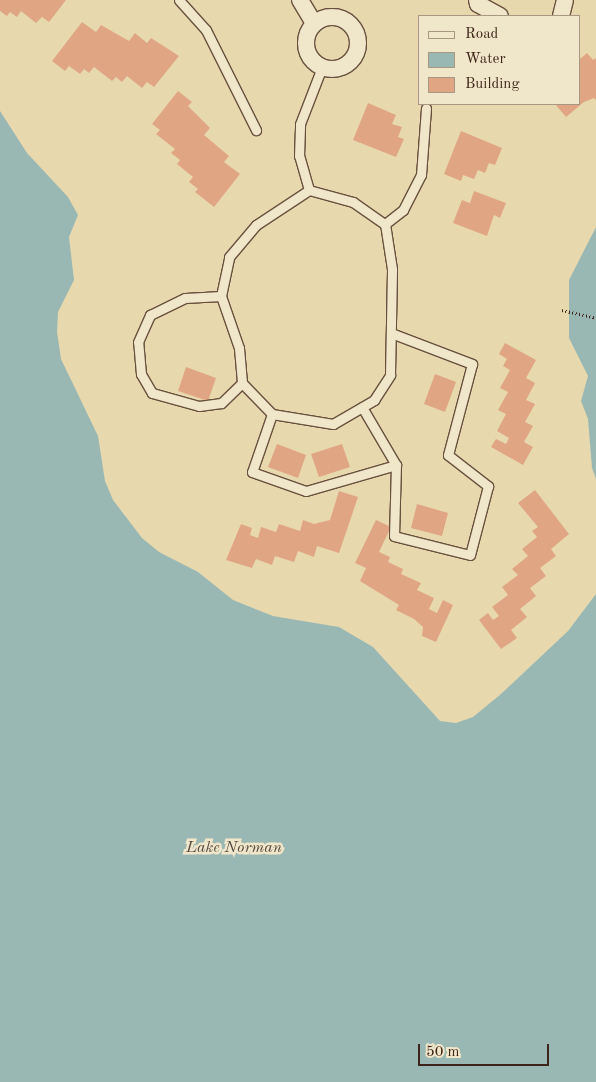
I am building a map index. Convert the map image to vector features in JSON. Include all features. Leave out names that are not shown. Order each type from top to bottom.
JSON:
[{"type":"street","points":[[300,0],[314,23]]},
{"type":"street","points":[[477,0],[478,4],[498,15]]},
{"type":"street","points":[[561,15],[564,0]]},
{"type":"street","points":[[329,16],[345,20],[352,25],[359,40],[354,58],[348,65],[330,70],[322,68],[308,55],[306,46],[309,30],[314,23],[329,16]]},
{"type":"lane","points":[[179,0],[206,30],[256,130]]},
{"type":"lane","points":[[309,190],[299,156],[300,124],[322,68]]},
{"type":"lane","points":[[385,224],[403,210],[421,175],[426,108]]},
{"type":"lane","points":[[309,190],[353,202],[385,224],[392,269],[390,375],[374,400],[333,424],[272,414],[242,383],[239,348],[220,296],[229,257],[256,225],[309,190]]},
{"type":"lane","points":[[220,296],[185,298],[150,315],[138,342],[141,374],[152,392],[199,406],[221,403],[242,383]]},
{"type":"lane","points":[[362,407],[396,465],[394,536],[470,555],[488,486],[448,455],[472,364],[391,333]]},
{"type":"lane","points":[[272,414],[252,472],[306,491],[396,465]]},
{"type":"path","points":[[562,310],[596,318]]},
{"type":"water","name":"Lake Norman","points":[[0,111],[27,153],[68,197],[78,215],[69,237],[74,280],[58,312],[57,332],[61,359],[98,436],[105,481],[113,500],[142,538],[159,552],[198,572],[233,600],[273,616],[339,627],[373,647],[440,721],[456,723],[473,717],[501,694],[568,631],[596,594],[596,1082],[0,1082]]},
{"type":"water","points":[[596,227],[596,479],[592,468],[588,419],[581,401],[588,376],[569,338],[569,280]]},
{"type":"building","points":[[0,0],[66,0],[49,22],[42,17],[36,23],[21,11],[17,17],[10,12],[7,16],[0,11]]},
{"type":"building","points":[[82,22],[96,32],[101,25],[129,41],[135,33],[147,43],[151,38],[179,56],[154,87],[147,82],[142,88],[127,76],[122,82],[116,77],[112,81],[94,67],[89,73],[84,69],[80,74],[69,66],[65,71],[52,61]]},
{"type":"building","points":[[587,53],[593,60],[596,58],[596,100],[594,98],[581,104],[581,58]]},
{"type":"building","points":[[178,91],[192,102],[188,106],[210,128],[204,135],[229,156],[224,162],[240,174],[214,207],[195,192],[198,189],[189,182],[193,177],[177,164],[180,160],[171,153],[175,149],[156,134],[160,130],[152,124]]},
{"type":"building","points":[[368,103],[396,115],[392,124],[402,127],[398,137],[404,139],[396,157],[353,140]]},
{"type":"building","points":[[556,105],[580,105],[566,117]]},
{"type":"building","points":[[461,131],[502,148],[495,165],[489,163],[485,173],[478,170],[474,179],[463,175],[461,181],[444,174]]},
{"type":"building","points":[[474,191],[506,203],[500,218],[494,215],[487,236],[453,223],[462,200],[470,203]]},
{"type":"building","points":[[505,343],[536,360],[526,378],[535,383],[526,400],[535,404],[525,422],[533,426],[524,442],[533,447],[523,465],[491,447],[496,439],[506,444],[509,438],[497,431],[506,414],[498,410],[508,392],[500,388],[510,370],[503,366],[507,359],[499,354]]},
{"type":"building","points":[[186,367],[216,378],[208,401],[178,391]]},
{"type":"building","points":[[435,374],[456,382],[445,412],[424,404]]},
{"type":"building","points":[[277,444],[306,455],[298,478],[268,467]]},
{"type":"building","points":[[342,444],[350,467],[319,477],[311,454]]},
{"type":"building","points":[[535,490],[569,534],[551,549],[556,556],[540,568],[546,576],[530,588],[536,596],[520,609],[527,617],[511,630],[517,638],[501,649],[479,620],[488,613],[493,620],[499,616],[492,607],[508,595],[502,587],[518,575],[512,569],[528,556],[522,549],[537,537],[532,531],[538,527],[518,503]]},
{"type":"building","points":[[339,491],[358,497],[339,553],[317,546],[314,557],[298,551],[294,562],[275,556],[272,565],[256,559],[252,568],[226,560],[241,524],[252,528],[250,535],[258,538],[261,527],[276,532],[279,524],[300,531],[303,520],[314,524],[330,520]]},
{"type":"building","points":[[417,504],[448,513],[442,536],[411,528]]},
{"type":"building","points":[[376,520],[391,527],[379,552],[390,557],[388,562],[403,569],[401,574],[421,583],[417,590],[434,598],[429,609],[437,613],[443,600],[453,605],[436,642],[422,636],[423,627],[414,619],[396,610],[399,605],[360,581],[366,568],[355,563]]}]
